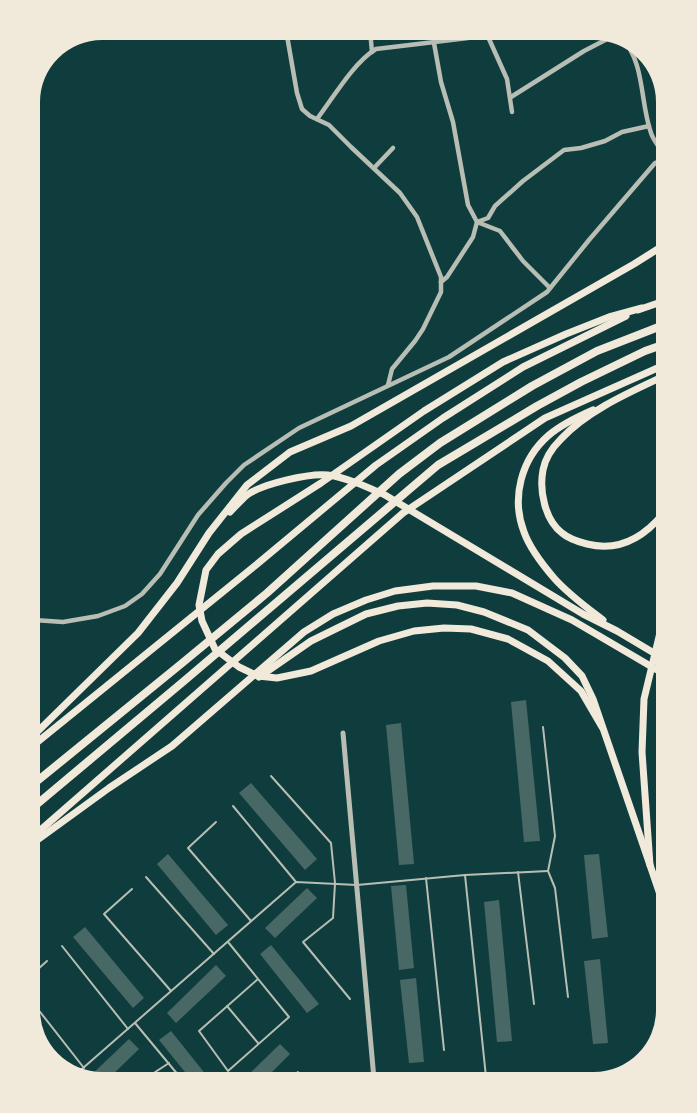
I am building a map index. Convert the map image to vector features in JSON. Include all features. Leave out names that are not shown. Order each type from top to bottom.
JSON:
[{"type":"highway","points":[[40,779],[258,600],[399,474],[440,443],[549,377],[597,351],[656,328]]},
{"type":"highway","points":[[40,801],[438,465],[581,382],[656,347]]},
{"type":"main road","points":[[40,729],[138,633],[177,583],[209,533],[247,485],[290,452],[351,426],[656,250]]},
{"type":"main road","points":[[602,727],[581,691],[549,661],[508,639],[471,629],[444,628],[414,631],[379,641],[311,671],[277,678],[258,676],[239,667],[215,649],[202,621],[199,605],[206,570],[218,554],[241,534],[321,483],[424,411],[503,362],[609,317],[656,304]]},
{"type":"main road","points":[[40,740],[376,465],[443,418],[523,367],[642,308]]},
{"type":"main road","points":[[40,830],[403,513],[545,418],[656,369]]},
{"type":"main road","points":[[616,631],[575,599],[555,579],[532,548],[520,516],[519,484],[530,458],[539,445],[559,428],[577,417],[656,380]]},
{"type":"main road","points":[[610,402],[561,438],[547,459],[543,469],[542,484],[545,507],[556,528],[562,534],[598,547],[631,542],[656,522]]},
{"type":"main road","points":[[209,533],[248,494],[269,485],[308,476],[328,475],[355,482],[385,495],[583,614],[656,654]]},
{"type":"main road","points":[[40,838],[172,746],[304,633],[333,614],[395,591],[433,586],[476,586],[512,593],[572,620],[656,669]]},
{"type":"main road","points":[[223,702],[311,641],[366,614],[398,606],[427,603],[457,605],[484,612],[528,630],[566,658],[582,676],[593,699],[656,883]]},
{"type":"main road","points":[[650,865],[642,752],[644,699],[656,649]]},
{"type":"street","points":[[288,40],[302,109],[328,125],[400,193],[417,217],[441,278],[441,292],[423,329],[392,369],[388,385]]},
{"type":"street","points":[[371,41],[372,52]]},
{"type":"street","points":[[317,119],[368,54],[376,50],[450,41]]},
{"type":"street","points":[[490,41],[507,79],[512,112]]},
{"type":"street","points":[[511,97],[603,41]]},
{"type":"street","points":[[434,43],[441,82],[453,122],[468,205],[477,222],[500,231],[523,261],[550,288]]},
{"type":"street","points":[[633,54],[651,134],[656,143]]},
{"type":"street","points":[[477,222],[488,218],[495,206],[516,187],[564,150],[581,148],[605,141],[622,132],[649,126]]},
{"type":"street","points":[[374,168],[393,148]]},
{"type":"street","points":[[40,620],[63,622],[98,616],[125,606],[142,594],[160,574],[198,515],[244,465],[299,428],[449,357],[547,292],[656,163]]},
{"type":"street","points":[[441,282],[447,277],[473,237],[477,222]]},
{"type":"street","points":[[343,732],[373,1072]]},
{"type":"lane","points":[[543,727],[555,836],[548,871],[555,888],[568,997]]},
{"type":"lane","points":[[271,776],[331,843],[335,883],[333,918],[303,942],[350,999]]},
{"type":"lane","points":[[232,806],[296,882]]},
{"type":"lane","points":[[216,822],[188,848],[251,921]]},
{"type":"lane","points":[[40,1012],[84,1068],[296,882],[357,885],[465,875],[548,871]]},
{"type":"lane","points":[[518,872],[534,1004]]},
{"type":"lane","points":[[465,875],[485,1072]]},
{"type":"lane","points":[[146,877],[214,954]]},
{"type":"lane","points":[[426,878],[444,1050]]},
{"type":"lane","points":[[132,889],[104,914],[171,991]]},
{"type":"lane","points":[[228,942],[258,979],[288,1017],[228,1071],[199,1031],[258,979]]},
{"type":"lane","points":[[62,946],[128,1029]]},
{"type":"lane","points":[[40,967],[47,961]]},
{"type":"lane","points":[[227,1005],[258,1044]]},
{"type":"lane","points":[[135,1023],[176,1072]]},
{"type":"lane","points":[[155,1072],[169,1063]]},
{"type":"building","points":[[526,700],[540,841],[524,842],[511,702]]},
{"type":"building","points":[[401,723],[414,864],[399,865],[386,725]]},
{"type":"building","points":[[251,783],[317,859],[305,870],[239,793]]},
{"type":"building","points":[[168,854],[228,925],[216,935],[157,864]]},
{"type":"building","points":[[599,854],[608,937],[592,939],[584,855]]},
{"type":"building","points":[[406,885],[414,968],[399,970],[391,886]]},
{"type":"building","points":[[307,888],[317,898],[275,938],[265,928]]},
{"type":"building","points":[[499,900],[512,1041],[497,1042],[484,902]]},
{"type":"building","points":[[85,927],[144,998],[133,1008],[73,937]]},
{"type":"building","points":[[271,945],[319,1004],[307,1013],[260,954]]},
{"type":"building","points":[[600,959],[608,1043],[593,1044],[584,961]]},
{"type":"building","points":[[216,965],[226,976],[176,1023],[167,1013]]},
{"type":"building","points":[[416,978],[424,1062],[409,1063],[400,980]]},
{"type":"building","points":[[171,1031],[204,1072],[185,1072],[159,1040]]},
{"type":"building","points":[[129,1039],[139,1049],[115,1072],[95,1072]]},
{"type":"building","points":[[280,1044],[290,1054],[272,1072],[251,1072]]}]
